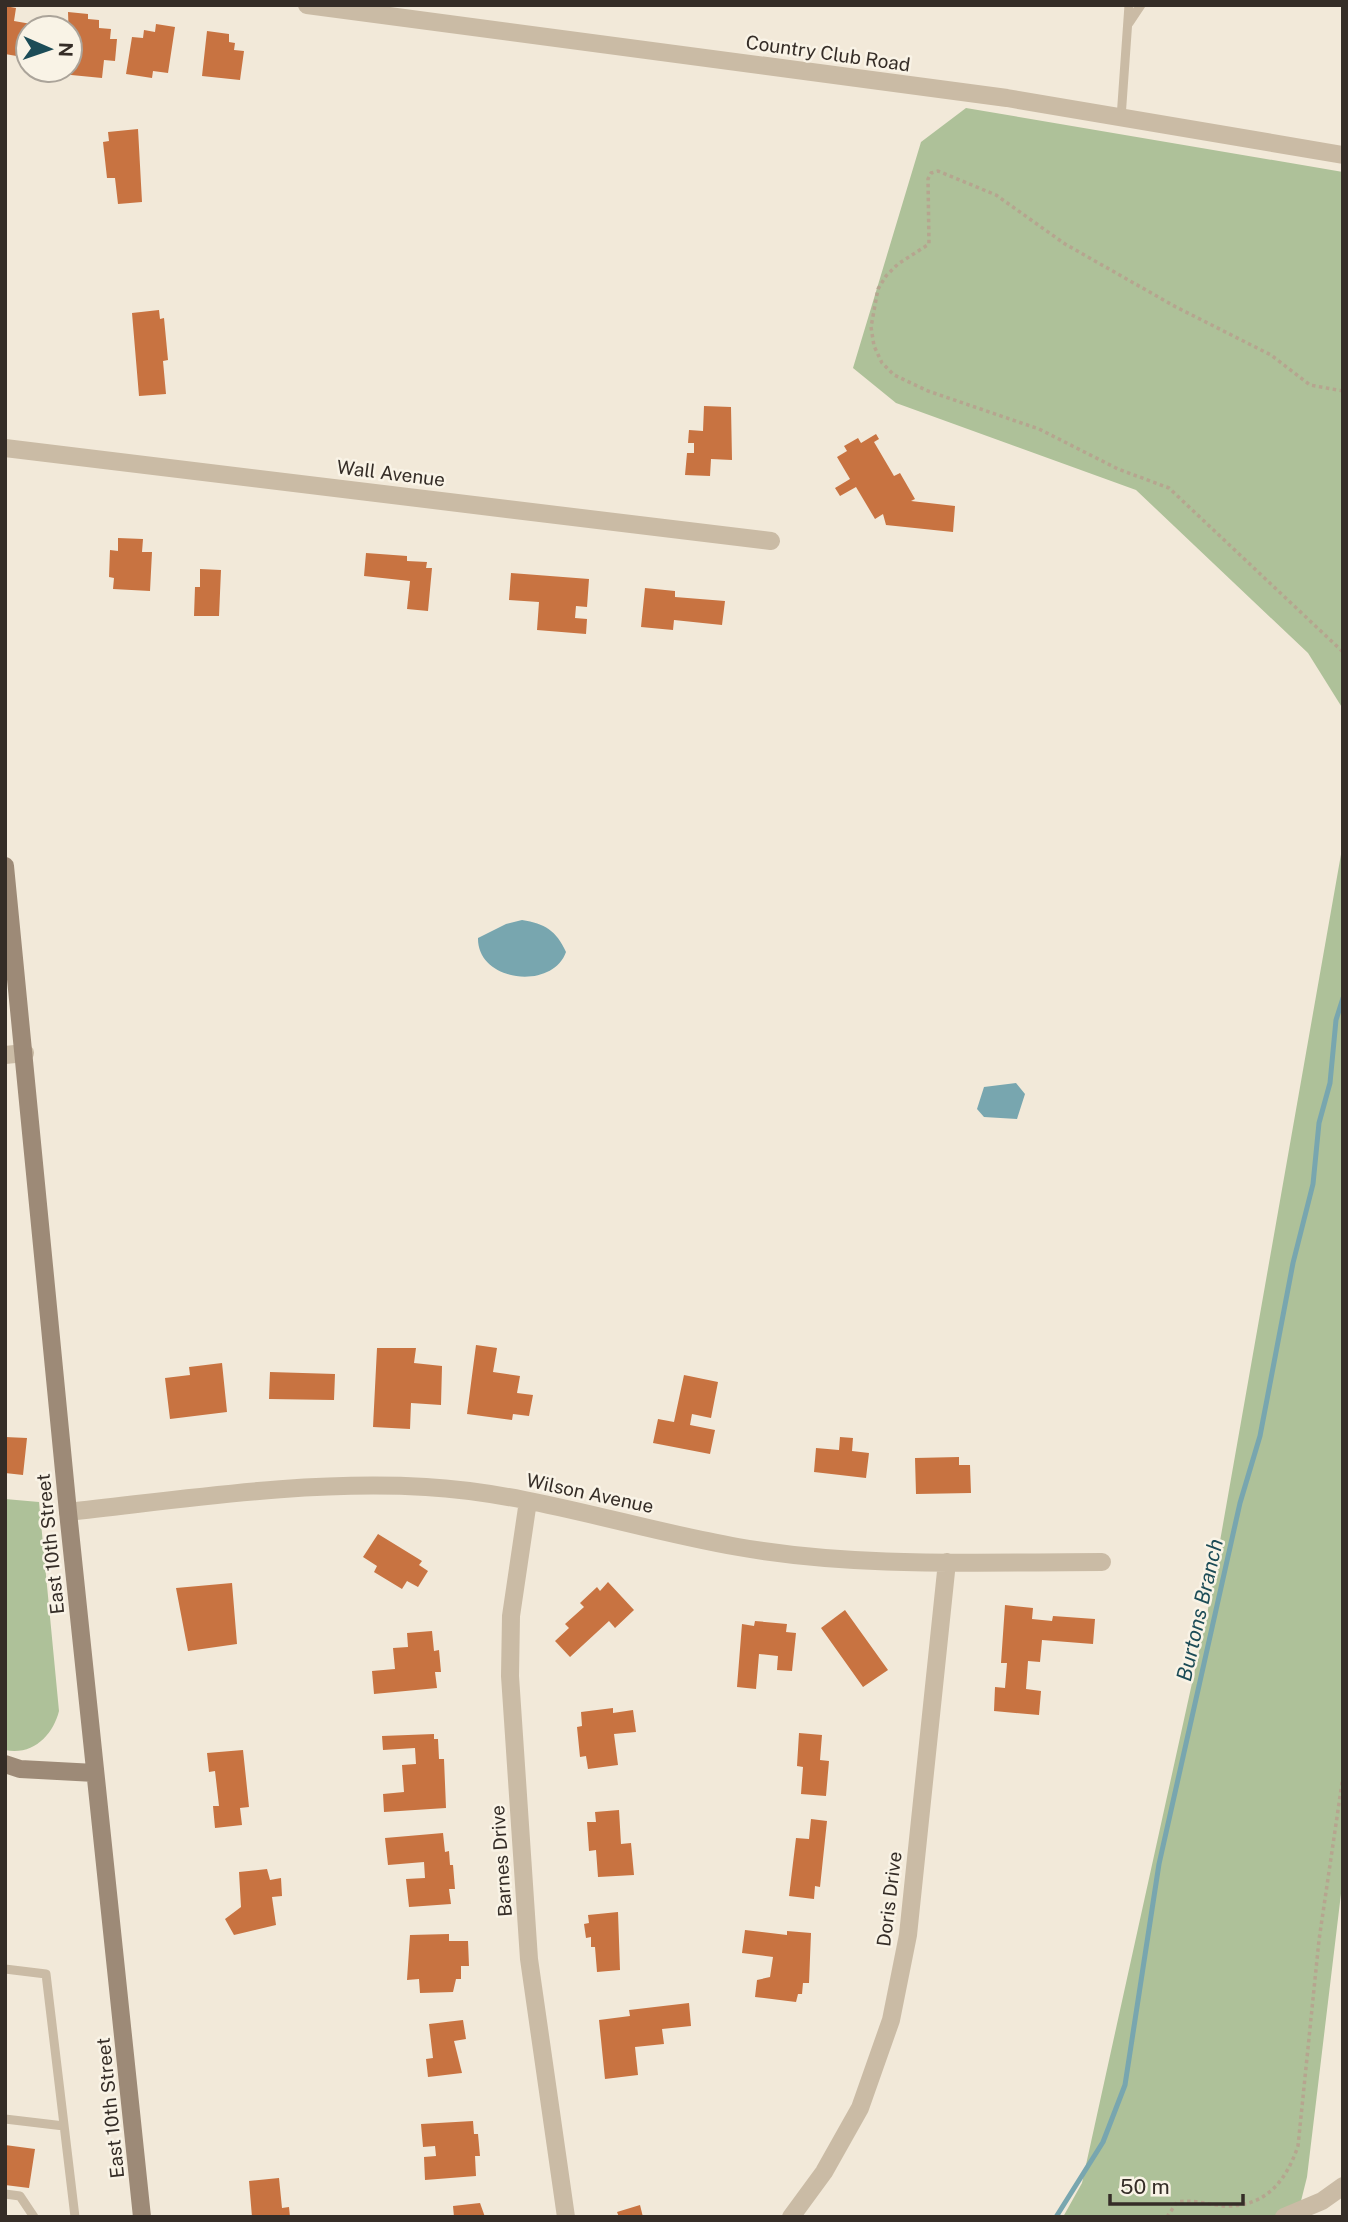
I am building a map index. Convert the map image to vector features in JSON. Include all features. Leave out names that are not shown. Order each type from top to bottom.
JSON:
[{"type":"main road","name":"East 10th Street","points":[[5,866],[68,1512],[142,2217]]},
{"type":"main road","points":[[5,1764],[20,1769],[95,1773]]},
{"type":"street","name":"Country Club Road","points":[[307,5],[394,11],[1007,98],[1343,155]]},
{"type":"street","name":"Wall Avenue","points":[[5,448],[771,541]]},
{"type":"street","points":[[5,1055],[24,1053]]},
{"type":"street","name":"Wilson Avenue","points":[[68,1512],[280,1488],[371,1485],[428,1487],[528,1501],[738,1548],[839,1559],[1102,1562]]},
{"type":"street","name":"Barnes Drive","points":[[528,1501],[511,1616],[510,1676],[529,1959],[566,2217]]},
{"type":"street","name":"Doris Drive","points":[[791,2217],[824,2172],[860,2108],[891,2020],[908,1935],[947,1562]]},
{"type":"street","points":[[1284,2217],[1322,2201],[1343,2186]]},
{"type":"lane","points":[[1121,118],[1129,5]]},
{"type":"lane","points":[[1128,24],[1141,5]]},
{"type":"lane","points":[[5,1969],[46,1974],[75,2217]]},
{"type":"lane","points":[[5,2119],[64,2126]]},
{"type":"lane","points":[[5,2194],[20,2196],[34,2217]]},
{"type":"path","points":[[1343,391],[1310,385],[1270,355],[1176,307],[1065,244],[996,195],[938,172],[931,173],[928,179],[929,244],[886,276],[873,306],[871,327],[874,346],[882,363],[894,375],[928,391],[1039,429],[1118,469],[1169,488],[1343,652]]},
{"type":"path","points":[[1167,2217],[1177,2202],[1191,2199],[1224,2206],[1246,2205],[1278,2186],[1291,2168],[1298,2146],[1319,1940],[1343,1776]]},
{"type":"green space","points":[[966,108],[1343,172],[1343,709],[1308,653],[1136,490],[896,403],[853,368],[921,142]]},
{"type":"green space","points":[[1343,843],[1343,1877],[1307,2177],[1297,2217],[1063,2217],[1082,2183],[1207,1615]]},
{"type":"green space","points":[[5,1499],[39,1502],[59,1711],[52,1728],[40,1742],[33,1747],[15,1751],[5,1750]]},
{"type":"water","points":[[522,920],[549,929],[566,952],[558,964],[546,972],[532,976],[516,976],[502,972],[489,964],[481,953],[478,938],[506,924]]},
{"type":"water","points":[[1016,1083],[1025,1094],[1017,1119],[984,1117],[977,1109],[984,1087]]},
{"type":"building","points":[[5,6],[16,8],[14,56],[5,54]]},
{"type":"building","points":[[68,12],[88,14],[88,19],[99,20],[99,28],[111,29],[110,39],[117,39],[115,61],[104,60],[102,78],[84,76],[84,14]]},
{"type":"building","points":[[156,24],[175,27],[168,73],[153,71],[152,78],[126,74],[132,37],[143,38],[144,30],[155,32]]},
{"type":"building","points":[[207,31],[229,34],[229,42],[235,43],[234,50],[244,51],[240,80],[202,76]]},
{"type":"building","points":[[138,129],[142,202],[118,204],[115,178],[107,178],[103,142],[109,141],[108,132]]},
{"type":"building","points":[[159,310],[160,319],[164,318],[168,360],[163,361],[166,394],[139,396],[132,313]]},
{"type":"building","points":[[704,406],[731,407],[732,460],[711,459],[710,476],[685,475],[687,453],[694,453],[694,443],[688,443],[689,430],[703,431]]},
{"type":"building","points":[[876,434],[879,439],[874,442],[894,476],[900,473],[915,499],[911,501],[955,506],[953,532],[886,525],[883,514],[875,519],[856,487],[840,496],[835,488],[850,479],[837,457],[847,451],[844,446],[858,438],[861,443]]},
{"type":"building","points":[[118,538],[143,539],[142,552],[152,552],[150,591],[113,589],[114,578],[109,577],[110,550],[118,551]]},
{"type":"building","points":[[366,553],[407,556],[407,561],[427,562],[426,568],[432,568],[428,611],[407,609],[410,581],[364,576]]},
{"type":"building","points":[[200,569],[221,570],[219,616],[194,616],[195,587],[200,587]]},
{"type":"building","points":[[511,573],[589,579],[587,607],[576,606],[575,618],[587,619],[586,634],[537,630],[539,602],[509,600]]},
{"type":"building","points":[[645,588],[675,591],[675,597],[725,601],[722,625],[674,620],[673,630],[641,627]]},
{"type":"building","points":[[476,1345],[497,1348],[493,1372],[520,1376],[517,1393],[533,1395],[529,1416],[513,1414],[512,1420],[467,1414]]},
{"type":"building","points":[[377,1348],[416,1348],[414,1363],[442,1366],[441,1405],[411,1403],[410,1429],[373,1427]]},
{"type":"building","points":[[222,1363],[227,1412],[170,1419],[165,1378],[190,1375],[189,1367]]},
{"type":"building","points":[[270,1372],[335,1374],[334,1400],[269,1399]]},
{"type":"building","points":[[684,1375],[718,1382],[711,1418],[692,1414],[690,1425],[715,1430],[710,1454],[653,1443],[658,1419],[674,1422]]},
{"type":"building","points":[[5,1437],[27,1438],[23,1475],[5,1473]]},
{"type":"building","points":[[840,1437],[853,1438],[852,1451],[869,1453],[866,1478],[814,1472],[816,1448],[839,1450]]},
{"type":"building","points":[[959,1457],[959,1465],[970,1465],[971,1493],[916,1494],[915,1458]]},
{"type":"building","points":[[378,1534],[422,1561],[419,1565],[428,1571],[418,1587],[407,1581],[402,1589],[374,1572],[377,1566],[363,1557]]},
{"type":"building","points":[[608,1582],[634,1610],[615,1628],[609,1621],[570,1657],[555,1641],[569,1628],[565,1624],[584,1607],[580,1603],[597,1587],[600,1591]]},
{"type":"building","points":[[232,1583],[237,1644],[188,1651],[176,1588]]},
{"type":"building","points":[[1005,1605],[1033,1608],[1032,1619],[1052,1621],[1053,1616],[1095,1619],[1093,1644],[1042,1640],[1040,1662],[1028,1661],[1026,1689],[1041,1691],[1039,1715],[994,1711],[995,1687],[1005,1688],[1007,1663],[1001,1663]]},
{"type":"building","points":[[845,1610],[888,1670],[863,1687],[821,1628]]},
{"type":"building","points":[[755,1621],[787,1624],[786,1632],[796,1633],[792,1671],[777,1670],[778,1656],[759,1654],[756,1689],[737,1687],[742,1624],[754,1626]]},
{"type":"building","points":[[432,1631],[434,1651],[439,1650],[441,1672],[435,1672],[437,1688],[374,1694],[372,1671],[395,1669],[393,1648],[408,1647],[407,1633]]},
{"type":"building","points":[[613,1708],[613,1713],[633,1710],[636,1732],[614,1734],[618,1765],[588,1769],[586,1756],[580,1757],[577,1727],[582,1726],[581,1712]]},
{"type":"building","points":[[799,1733],[822,1735],[820,1760],[829,1761],[826,1796],[801,1794],[803,1767],[797,1766]]},
{"type":"building","points":[[434,1734],[434,1739],[438,1739],[439,1759],[444,1759],[446,1808],[384,1812],[383,1794],[404,1792],[402,1765],[416,1764],[415,1748],[383,1750],[382,1736]]},
{"type":"building","points":[[243,1750],[249,1807],[240,1808],[242,1825],[215,1828],[213,1806],[219,1806],[215,1771],[209,1772],[207,1753]]},
{"type":"building","points":[[619,1810],[621,1844],[631,1843],[634,1875],[598,1877],[596,1850],[589,1851],[587,1822],[596,1822],[595,1812]]},
{"type":"building","points":[[811,1819],[827,1821],[820,1887],[815,1886],[814,1899],[789,1896],[796,1838],[809,1839]]},
{"type":"building","points":[[443,1833],[445,1852],[449,1851],[450,1865],[453,1865],[455,1889],[449,1889],[451,1904],[409,1907],[406,1879],[425,1878],[424,1862],[388,1865],[385,1838]]},
{"type":"building","points":[[267,1869],[270,1880],[281,1878],[282,1896],[272,1897],[276,1925],[234,1935],[225,1919],[241,1907],[239,1872]]},
{"type":"building","points":[[618,1912],[620,1970],[597,1972],[595,1947],[591,1947],[591,1937],[586,1938],[584,1924],[589,1923],[588,1915]]},
{"type":"building","points":[[745,1930],[787,1935],[787,1931],[811,1933],[809,1983],[803,1983],[802,1994],[798,1994],[796,2002],[755,1997],[757,1980],[770,1977],[773,1957],[742,1953]]},
{"type":"building","points":[[449,1934],[449,1941],[468,1941],[469,1966],[461,1966],[461,1979],[456,1979],[453,1992],[420,1993],[419,1979],[407,1980],[410,1935]]},
{"type":"building","points":[[689,2003],[691,2026],[662,2029],[664,2044],[635,2047],[638,2075],[605,2079],[599,2020],[630,2016],[629,2010]]},
{"type":"building","points":[[463,2020],[466,2039],[454,2041],[462,2073],[428,2077],[426,2059],[433,2058],[429,2024]]},
{"type":"building","points":[[473,2121],[474,2134],[478,2134],[480,2156],[475,2156],[476,2176],[425,2180],[424,2157],[436,2156],[435,2146],[423,2147],[421,2124]]},
{"type":"building","points":[[5,2145],[35,2149],[29,2188],[5,2185]]},
{"type":"building","points":[[279,2178],[282,2208],[289,2207],[290,2217],[252,2217],[249,2181]]},
{"type":"building","points":[[480,2203],[485,2217],[454,2217],[453,2206]]},
{"type":"building","points":[[640,2205],[643,2217],[619,2217],[617,2212]]},
{"type":"waterway","name":"Burtons Branch","points":[[1056,2217],[1103,2142],[1125,2085],[1159,1864],[1240,1503],[1260,1436],[1293,1263],[1313,1184],[1319,1123],[1330,1083],[1336,1020],[1343,998]]}]
